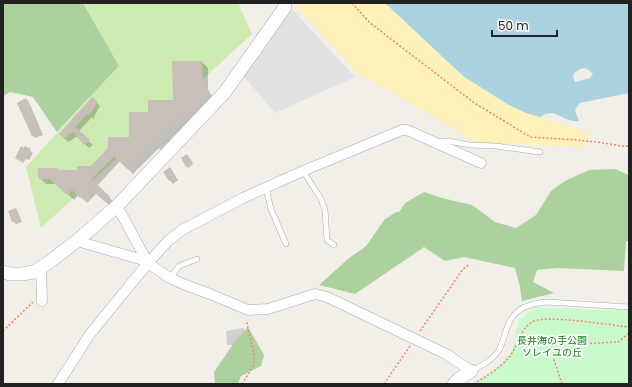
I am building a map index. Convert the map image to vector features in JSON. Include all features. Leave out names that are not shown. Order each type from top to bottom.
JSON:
[{"type":"street","points":[[3,272],[10,274],[22,274],[34,272],[41,268],[77,241],[117,206],[225,92],[285,7]]},
{"type":"street","points":[[58,384],[90,334],[148,263],[168,241],[182,230],[303,171],[402,130],[407,130],[481,163]]},
{"type":"street","points":[[117,206],[148,263]]},
{"type":"street","points":[[77,241],[148,263],[170,278],[182,284],[248,310],[268,309],[315,294],[327,297],[415,338],[446,354],[471,370],[454,384]]},
{"type":"street","points":[[41,268],[42,296]]},
{"type":"lane","points":[[435,143],[448,141],[470,145],[496,146],[540,152]]},
{"type":"lane","points":[[303,171],[321,199],[325,210],[327,240],[334,245]]},
{"type":"lane","points":[[266,188],[271,209],[286,244]]},
{"type":"lane","points":[[170,278],[179,266],[197,259]]},
{"type":"lane","points":[[471,370],[493,357],[499,350],[510,321],[524,306],[534,303],[547,302],[629,307]]},
{"type":"path","points":[[352,3],[370,23],[473,102],[530,137],[578,140],[629,146]]},
{"type":"path","points":[[384,384],[463,269],[470,264]]},
{"type":"path","points":[[3,330],[42,296]]},
{"type":"path","points":[[242,384],[254,364],[254,354],[247,324],[248,310]]},
{"type":"path","points":[[474,384],[503,363],[510,356],[521,334],[535,321],[552,319],[629,327]]},
{"type":"path","points":[[562,384],[554,360],[559,345],[618,342],[629,333]]},
{"type":"shaded area","points":[[290,7],[355,77],[275,113],[244,77]]},
{"type":"shaded area","points":[[244,328],[247,345],[227,345],[226,331]]},
{"type":"green space","points":[[3,3],[83,3],[119,66],[57,132],[33,97],[10,92],[3,96]]},
{"type":"green space","points":[[83,3],[238,3],[252,34],[41,228],[26,167],[119,66]]},
{"type":"green space","points":[[615,169],[629,175],[629,241],[626,241],[624,271],[557,268],[537,270],[533,282],[554,293],[522,301],[515,268],[464,257],[445,261],[424,247],[355,294],[319,285],[348,259],[366,246],[384,220],[396,212],[399,212],[405,203],[424,192],[472,205],[495,222],[516,228],[536,215],[551,191],[565,181],[589,170]]},
{"type":"green space","name":"長井海の手公園 ソレイユの丘","points":[[536,307],[601,310],[629,308],[629,384],[472,384],[497,368],[511,353],[519,320]]},
{"type":"green space","points":[[248,327],[264,355],[261,366],[241,376],[238,384],[215,384],[214,372],[236,340]]},
{"type":"sand","points":[[294,3],[385,3],[463,76],[526,113],[591,133],[584,147],[479,143],[356,72]]},
{"type":"water","points":[[385,3],[629,3],[629,93],[580,103],[575,110],[579,121],[568,120],[551,113],[540,117],[526,113],[507,104],[463,76]],"holes":[[[586,68],[593,74],[590,78],[575,82],[573,77],[574,73],[580,69]]]},
{"type":"building","points":[[172,61],[202,61],[203,85],[210,92],[185,118],[183,117],[154,145],[152,143],[127,169],[114,156],[92,179],[110,197],[105,202],[90,188],[80,198],[72,190],[67,195],[50,179],[39,179],[38,168],[77,170],[77,166],[91,166],[108,148],[108,137],[129,137],[129,112],[148,112],[148,100],[173,100]]},
{"type":"building","points":[[92,97],[97,101],[95,107],[89,115],[87,114],[75,127],[90,140],[84,145],[73,132],[64,138],[59,134]]},
{"type":"building","points":[[26,98],[41,132],[32,136],[17,103]]},
{"type":"building","points":[[21,146],[31,149],[26,158],[23,157],[20,161],[15,158]]},
{"type":"building","points":[[187,154],[193,163],[186,167],[181,158]]},
{"type":"building","points":[[170,167],[176,177],[169,181],[163,172]]},
{"type":"building","points":[[16,208],[20,219],[12,222],[8,211]]}]
